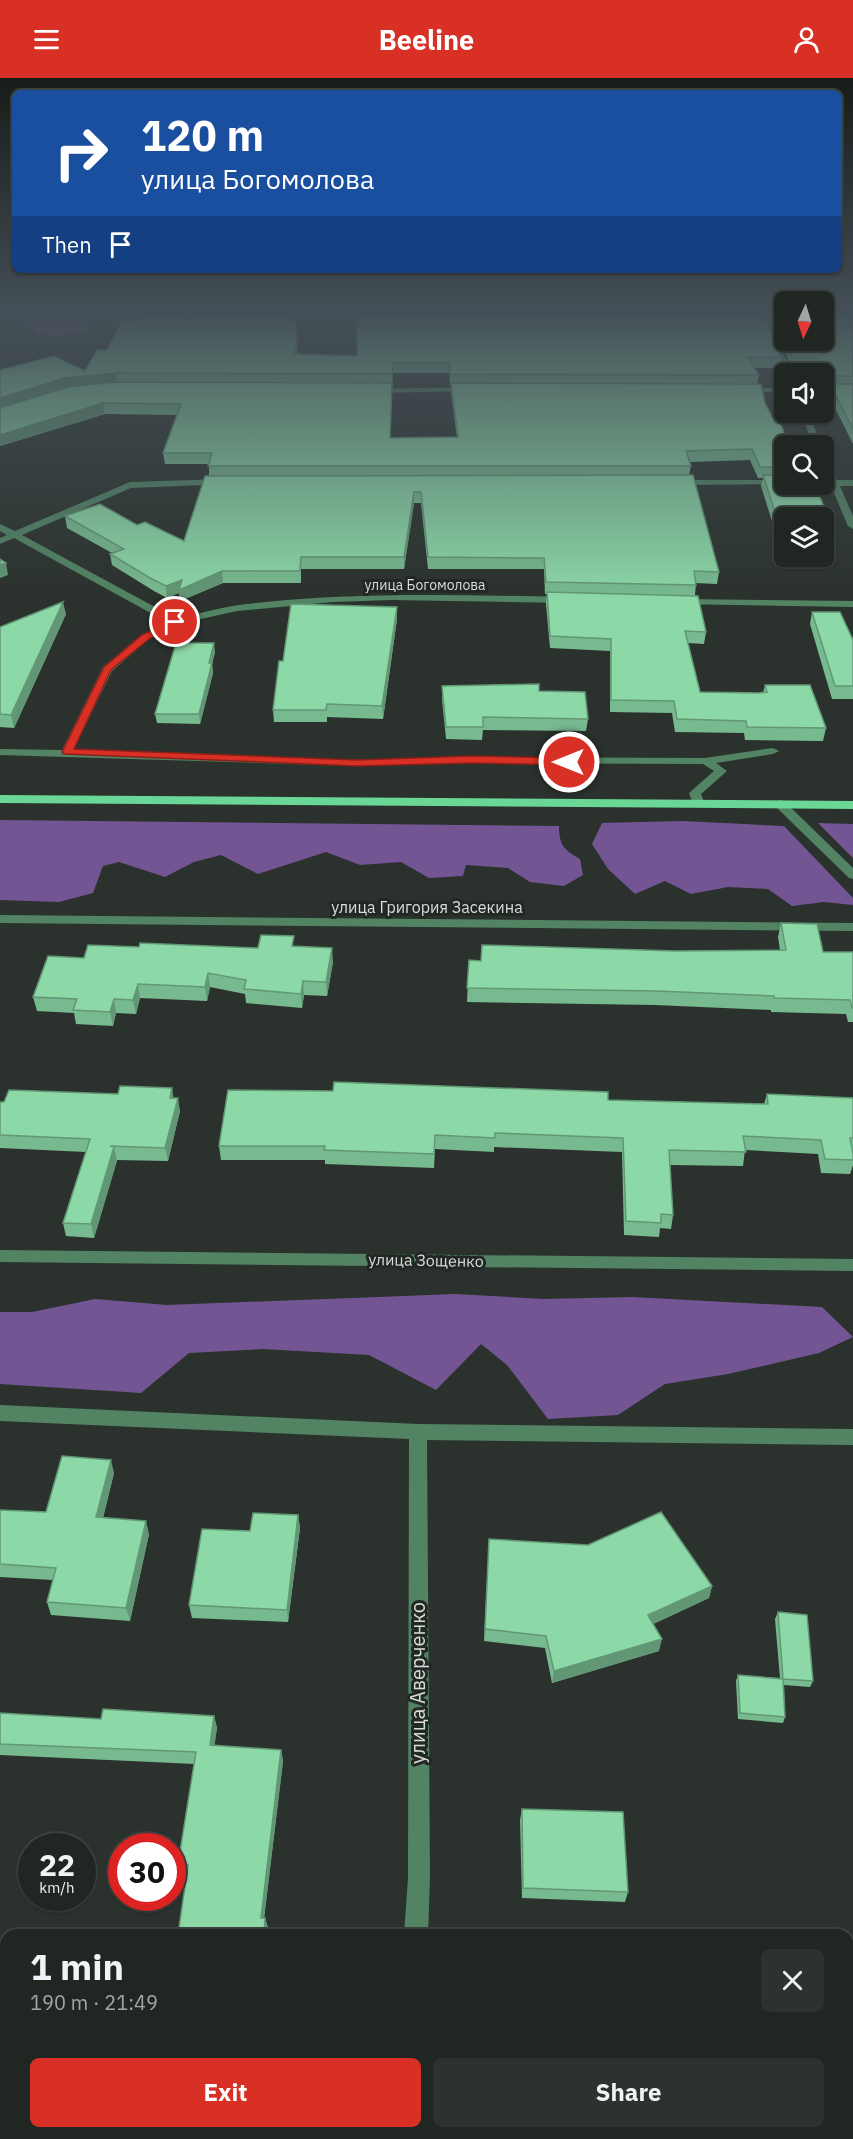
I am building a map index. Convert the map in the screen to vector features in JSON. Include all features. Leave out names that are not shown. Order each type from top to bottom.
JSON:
[{"type":"main road","points":[[0,799],[853,805]]},
{"type":"street","points":[[0,541],[130,485],[237,482]]},
{"type":"street","points":[[665,483],[774,483]]},
{"type":"street","points":[[834,483],[853,483]]},
{"type":"street","points":[[834,493],[853,526]]},
{"type":"street","points":[[0,527],[142,602],[175,622]]},
{"type":"street","name":"улица Богомолова","points":[[67,752],[107,669],[145,637],[175,622],[237,608],[333,599],[392,597],[578,600]]},
{"type":"street","points":[[669,602],[853,604]]},
{"type":"street","points":[[0,752],[67,752],[357,763],[472,760],[705,761],[773,751]]},
{"type":"street","points":[[699,804],[695,793],[721,771],[705,761]]},
{"type":"street","points":[[780,804],[853,875]]},
{"type":"street","name":"улица Григория Засекина","points":[[0,919],[853,927]]},
{"type":"street","name":"улица Зощенко","points":[[0,1256],[850,1267]]},
{"type":"street","points":[[0,1413],[418,1432],[853,1437]]},
{"type":"street","name":"улица Аверченко","points":[[416,1929],[419,1878],[418,1432]]},
{"type":"shaded area","points":[[0,820],[559,826],[561,842],[566,850],[580,859],[583,875],[564,886],[530,882],[508,868],[466,865],[463,876],[429,878],[401,862],[360,865],[326,852],[258,874],[221,855],[194,862],[165,877],[119,862],[103,866],[93,893],[59,902],[0,900]]},
{"type":"shaded area","points":[[683,821],[784,826],[853,898],[853,905],[824,902],[792,906],[768,889],[728,887],[691,894],[665,881],[635,894],[608,869],[592,844],[602,823]]},
{"type":"shaded area","points":[[818,823],[853,824],[853,858]]},
{"type":"shaded area","points":[[456,1294],[543,1299],[632,1297],[822,1307],[853,1337],[819,1353],[728,1374],[665,1384],[618,1415],[548,1419],[507,1365],[481,1344],[436,1390],[369,1355],[263,1349],[189,1353],[141,1393],[0,1384],[0,1312],[32,1312],[95,1299],[167,1305]]},
{"type":"building","points":[[3,407],[90,407],[0,435],[0,408]]},
{"type":"building","points":[[180,407],[391,407],[390,438],[458,437],[454,407],[767,407],[774,423],[780,423],[785,435],[774,435],[774,467],[760,467],[752,449],[686,451],[691,466],[208,466],[212,453],[163,453]]},
{"type":"building","points":[[842,407],[853,407],[853,429]]},
{"type":"building","points":[[693,475],[719,572],[694,571],[696,585],[546,582],[544,558],[428,557],[421,492],[414,492],[404,557],[301,557],[300,571],[222,571],[179,590],[182,580],[166,586],[152,579],[110,554],[124,549],[65,516],[100,504],[137,525],[145,522],[184,541],[205,476]]},
{"type":"building","points":[[763,475],[774,475],[774,495],[819,495],[824,507],[774,507],[774,509]]},
{"type":"building","points":[[547,592],[698,596],[706,632],[685,631],[700,692],[759,693],[767,692],[765,685],[810,685],[826,728],[747,727],[746,721],[677,719],[674,701],[611,700],[611,639],[550,636]]},
{"type":"building","points":[[63,602],[11,715],[0,714],[0,627]]},
{"type":"building","points":[[291,604],[397,607],[382,706],[327,704],[326,710],[273,710],[279,661],[283,661]]},
{"type":"building","points":[[812,612],[840,612],[853,640],[853,686],[835,686]]},
{"type":"building","points":[[176,643],[214,643],[209,663],[212,663],[199,714],[155,714]]},
{"type":"building","points":[[539,684],[539,691],[585,692],[588,719],[483,717],[483,727],[446,727],[442,686]]},
{"type":"building","points":[[781,923],[817,924],[823,952],[853,952],[853,1008],[850,1000],[774,998],[774,996],[657,991],[467,988],[469,960],[481,961],[482,945],[676,951],[786,950]]},
{"type":"building","points":[[261,935],[294,936],[292,946],[332,948],[326,982],[303,981],[301,994],[244,989],[246,980],[208,973],[205,987],[138,984],[133,1000],[114,999],[110,1012],[73,1010],[77,999],[33,997],[48,956],[84,958],[88,945],[139,947],[140,943],[258,948]]},
{"type":"building","points":[[334,1082],[608,1092],[608,1100],[768,1104],[767,1094],[853,1098],[853,1138],[850,1138],[853,1160],[825,1159],[821,1140],[743,1136],[746,1152],[669,1150],[673,1215],[661,1214],[661,1223],[626,1221],[623,1138],[495,1133],[495,1138],[435,1135],[434,1154],[324,1150],[325,1146],[219,1146],[228,1090],[333,1091]]},
{"type":"building","points":[[120,1086],[172,1088],[170,1098],[178,1098],[165,1148],[110,1146],[114,1147],[91,1224],[63,1223],[90,1139],[0,1135],[0,1102],[4,1102],[9,1090],[118,1094]]},
{"type":"building","points":[[62,1456],[111,1460],[96,1517],[146,1521],[126,1608],[47,1602],[56,1568],[0,1564],[0,1510],[46,1512]]},
{"type":"building","points":[[661,1512],[712,1586],[648,1615],[662,1639],[554,1671],[546,1636],[485,1629],[489,1539],[588,1545]]},
{"type":"building","points":[[253,1513],[298,1515],[287,1610],[189,1605],[202,1529],[250,1531]]},
{"type":"building","points":[[778,1612],[807,1615],[813,1681],[783,1679]]},
{"type":"building","points":[[738,1675],[783,1679],[785,1717],[740,1713]]},
{"type":"building","points":[[103,1709],[214,1716],[210,1745],[281,1750],[261,1918],[265,1918],[264,1929],[179,1929],[181,1911],[186,1911],[188,1865],[186,1865],[186,1833],[183,1833],[196,1752],[0,1744],[0,1713],[101,1719]]},
{"type":"building","points":[[522,1809],[623,1812],[628,1892],[523,1888]]},
{"type":"route","points":[[175,622],[145,637],[107,669],[67,752],[357,763],[472,760],[569,762]]}]
